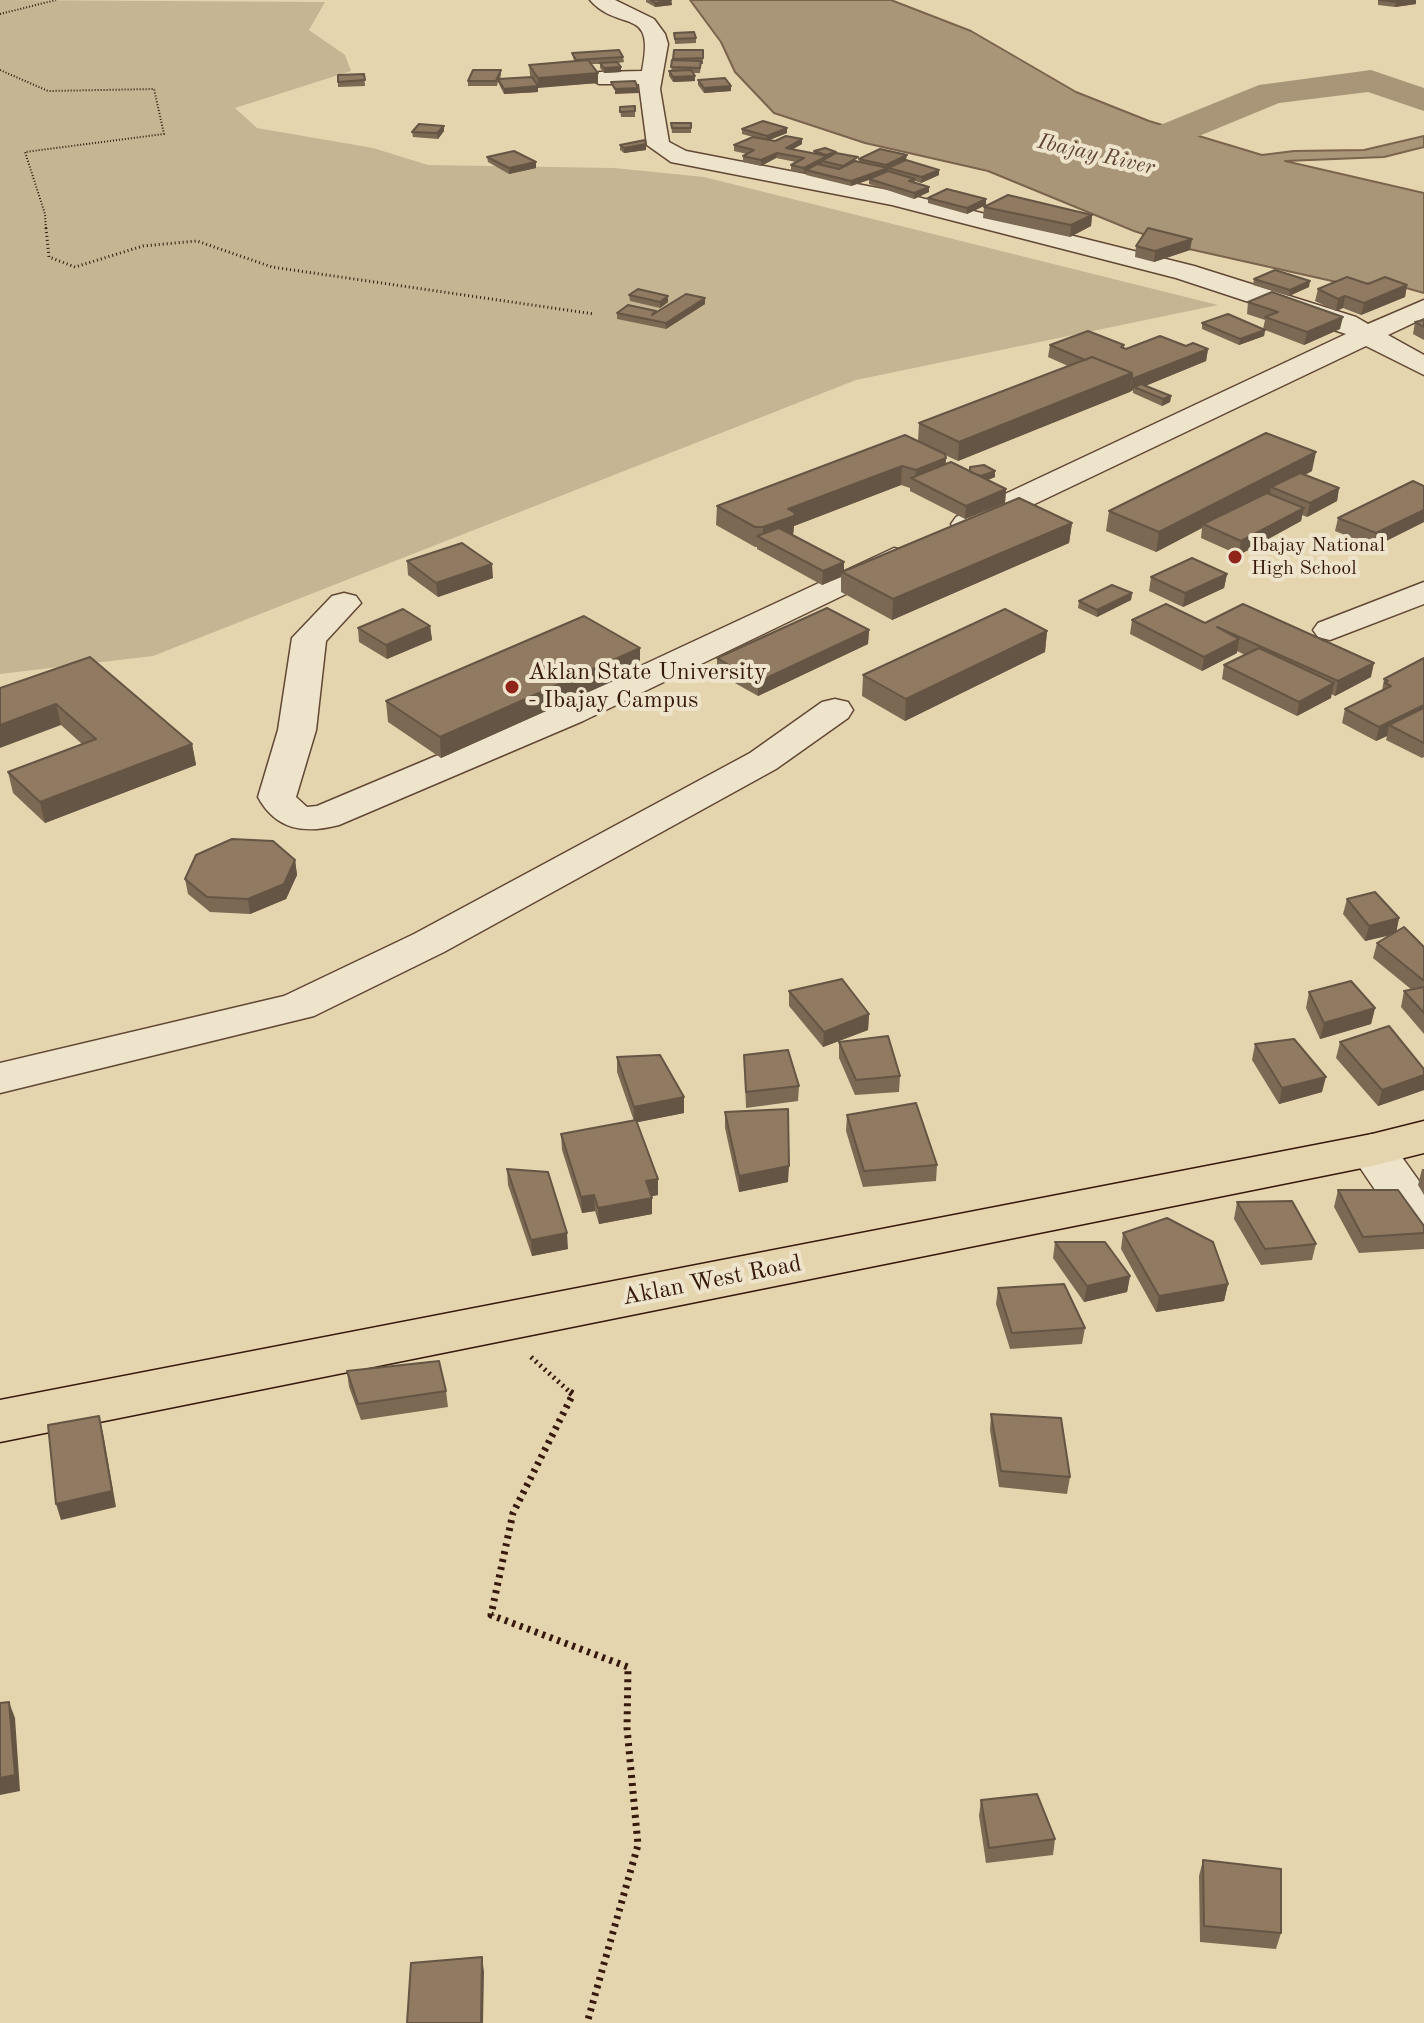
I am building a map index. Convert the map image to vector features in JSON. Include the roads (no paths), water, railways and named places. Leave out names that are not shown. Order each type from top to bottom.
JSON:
[{"type":"main road","name":"Aklan West Road","points":[[0,1421],[1372,1150],[1424,1137]]},
{"type":"street","points":[[600,0],[647,23],[655,34],[658,44],[649,89],[658,145],[679,157],[893,198],[1198,276],[1368,332],[1424,367]]},
{"type":"street","points":[[599,78],[651,77]]},
{"type":"street","points":[[344,603],[309,638],[297,730],[277,797],[285,811],[306,821],[325,817],[570,713],[1424,308]]},
{"type":"street","points":[[1330,630],[1424,592]]},
{"type":"street","points":[[0,1078],[298,1006],[429,943],[749,769],[835,710]]},
{"type":"street","points":[[1372,1150],[1424,1225]]},
{"type":"water","name":"Ibajay River","points":[[690,0],[891,0],[971,31],[1076,92],[1149,121],[1262,155],[1294,151],[1364,150],[1424,136],[1424,147],[1384,157],[1285,161],[1424,193],[1424,293],[1392,284],[1341,283],[1189,249],[1134,231],[988,171],[865,143],[774,113],[735,72],[721,42]]},
{"type":"waterway","name":"Ibajay River","points":[[1110,159],[1272,93],[1371,81],[1424,100]]},
{"type":"place","name":"Ibajay National High School","points":[[1235,557]]},
{"type":"place","name":"Aklan State University - Ibajay Campus","points":[[512,687]]}]
